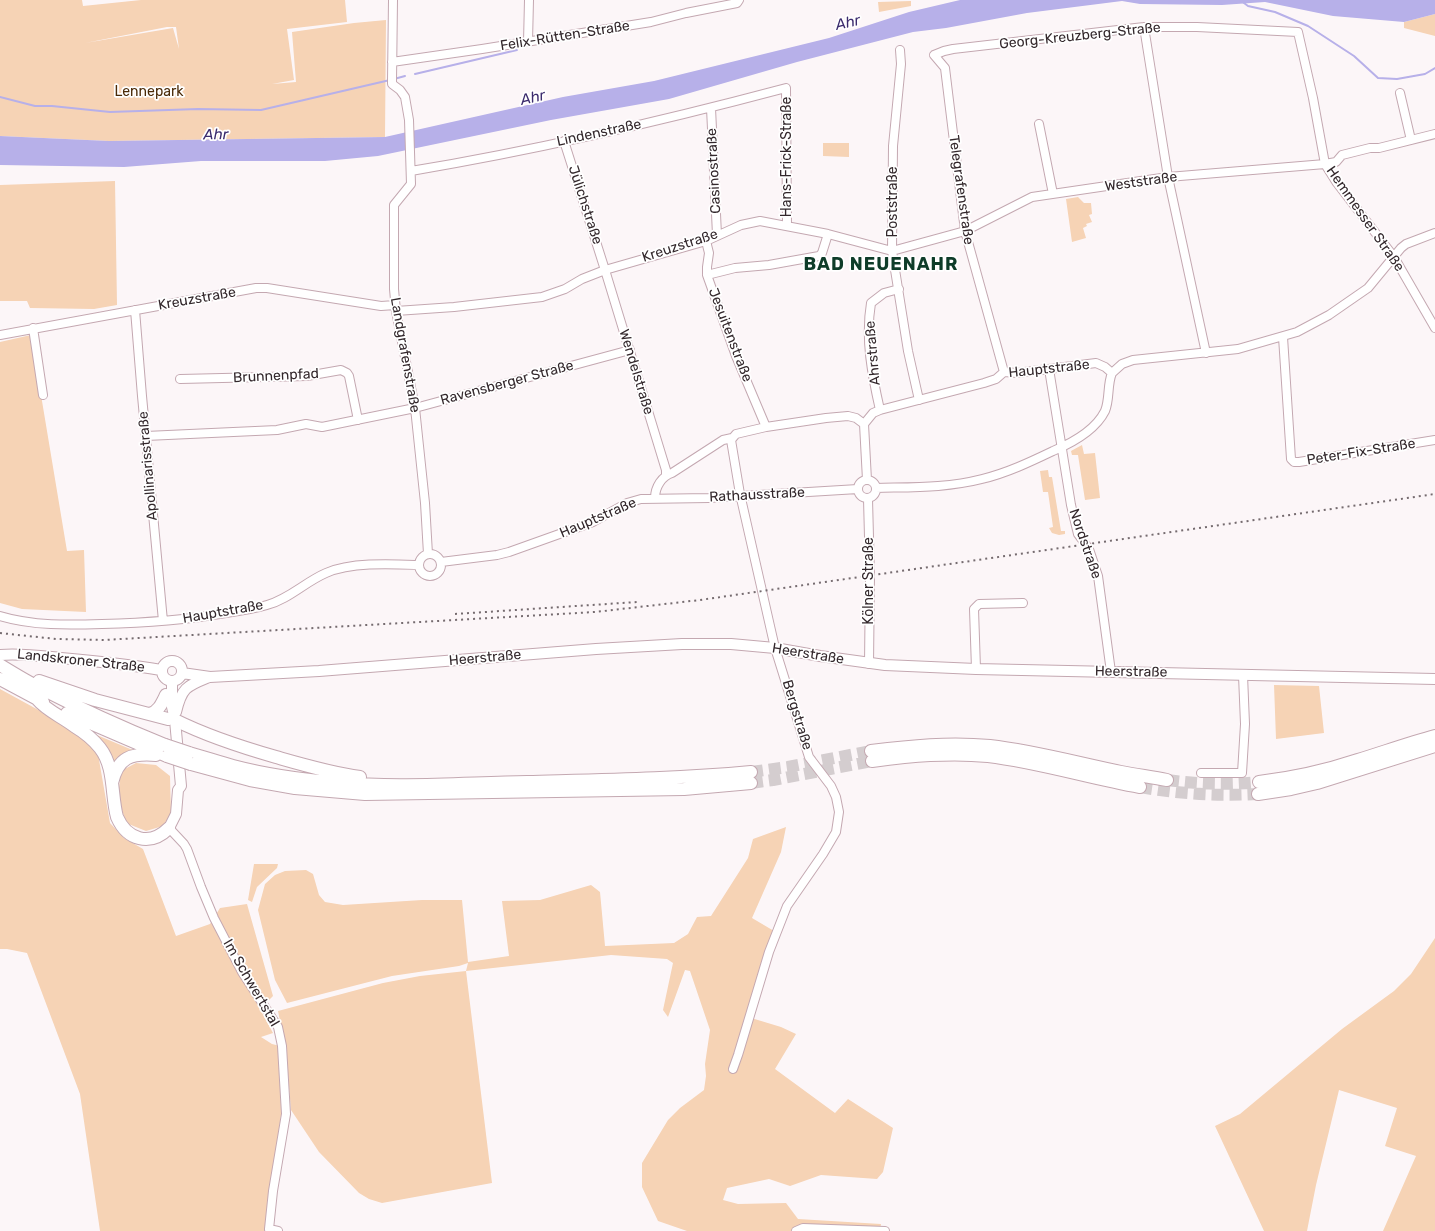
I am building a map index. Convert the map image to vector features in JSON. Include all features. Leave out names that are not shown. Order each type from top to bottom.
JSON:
[{"type":"highway","points":[[2,671],[37,699],[92,726],[190,758],[250,780],[319,791],[365,794],[684,789],[751,778],[709,776],[396,785],[342,783],[293,778],[190,758]]},
{"type":"highway","points":[[2,671],[95,700],[172,719],[237,746],[318,769],[376,779],[396,785]]},
{"type":"highway","points":[[2,671],[130,731],[166,751]]},
{"type":"highway","points":[[150,714],[155,712],[160,707],[166,695]]},
{"type":"highway","points":[[37,699],[44,708],[90,737],[101,749],[109,768],[116,817],[127,833],[140,838],[153,838],[159,836],[169,828]]},
{"type":"highway","points":[[1435,736],[1357,761],[1258,788],[1291,789],[1317,783],[1435,746]]},
{"type":"highway","points":[[1140,787],[988,756],[872,756],[900,747],[938,745],[988,746],[1014,749],[1166,780]]},
{"type":"highway","points":[[112,783],[117,767],[126,758],[134,755],[166,751]]},
{"type":"main road","name":"Heerstraße","points":[[182,673],[210,677],[319,672],[596,649],[682,644],[730,644],[775,648],[869,664],[976,669],[1435,679]]},
{"type":"main road","name":"Landskroner Straße","points":[[0,655],[13,654],[81,660],[162,670]]},
{"type":"main road","points":[[173,661],[179,664],[182,673],[178,680],[170,681],[163,676],[162,670],[166,662],[173,661]]},
{"type":"main road","points":[[172,719],[178,702],[186,687],[210,677]]},
{"type":"main road","points":[[170,681],[172,719]]},
{"type":"main road","points":[[169,828],[176,814],[178,790],[181,786],[172,719],[166,695],[170,681]]},
{"type":"street","name":"Landgrafenstraße","points":[[392,0],[392,84],[400,90],[405,98],[411,171],[411,184],[394,206],[395,308],[416,408],[428,554]]},
{"type":"street","points":[[528,42],[529,0]]},
{"type":"street","name":"Felix-Rütten-Straße","points":[[392,62],[651,22],[738,1]]},
{"type":"street","points":[[1144,27],[1168,177],[1206,353]]},
{"type":"street","name":"Georg-Kreuzberg-Straße","points":[[934,55],[952,49],[1144,27],[1197,27],[1298,32]]},
{"type":"street","name":"Hemmesser Straße","points":[[1298,32],[1313,98],[1325,164],[1337,183],[1394,257],[1435,328]]},
{"type":"street","name":"Poststraße","points":[[900,50],[901,64],[893,146],[892,251],[908,351],[919,400]]},
{"type":"street","name":"Telegrafenstraße","points":[[934,55],[945,68],[964,231],[1004,372]]},
{"type":"street","name":"Lindenstraße","points":[[411,171],[492,157],[711,108],[786,88]]},
{"type":"street","name":"Hans-Frick-Straße","points":[[786,88],[787,226]]},
{"type":"street","points":[[1400,93],[1411,140]]},
{"type":"street","name":"Casinostraße","points":[[711,108],[717,234]]},
{"type":"street","points":[[1039,124],[1053,194]]},
{"type":"street","points":[[1325,164],[1336,162],[1342,155],[1370,148],[1379,148],[1435,134]]},
{"type":"street","name":"Jülichstraße","points":[[564,141],[605,270]]},
{"type":"street","name":"Weststraße","points":[[964,231],[1032,197],[1168,177],[1325,164]]},
{"type":"street","name":"Kreuzstraße","points":[[0,335],[256,288],[267,288],[395,308],[454,307],[542,298],[563,290],[582,279],[605,270],[706,241],[717,234],[741,225],[760,221],[828,234],[892,251]]},
{"type":"street","points":[[892,251],[964,231]]},
{"type":"street","points":[[876,488],[930,487],[974,481],[1001,474],[1062,447],[1083,435],[1097,423],[1105,411],[1108,401],[1109,381],[1112,373],[1122,364],[1133,360],[1238,349],[1283,336],[1310,326],[1329,315],[1368,288],[1406,244],[1435,233]]},
{"type":"street","points":[[707,275],[735,268],[770,266],[819,256],[822,253],[828,234]]},
{"type":"street","name":"Jesuitenstraße","points":[[706,241],[709,253],[707,275],[736,356],[766,427]]},
{"type":"street","name":"Wendelstraße","points":[[605,270],[666,470],[666,475]]},
{"type":"street","name":"Ahrstraße","points":[[880,410],[872,375],[868,319],[871,302],[884,293],[899,289]]},
{"type":"street","name":"Apollinarisstraße","points":[[135,310],[163,621]]},
{"type":"street","points":[[33,328],[43,395]]},
{"type":"street","name":"Peter-Fix-Straße","points":[[1283,336],[1291,459],[1294,462],[1435,440]]},
{"type":"street","name":"Ravensberger Straße","points":[[146,436],[277,430],[306,424],[322,427],[416,408],[630,350]]},
{"type":"street","name":"Hauptstraße","points":[[864,424],[872,413],[880,410],[996,379],[1004,372],[1017,373],[1096,363],[1105,367],[1112,373]]},
{"type":"street","name":"Nordstraße","points":[[1049,369],[1071,505],[1078,534],[1089,550],[1098,576],[1111,672]]},
{"type":"street","name":"Brunnenpfad","points":[[180,379],[307,376],[341,370],[349,376],[358,420]]},
{"type":"street","points":[[666,475],[672,473],[723,440],[734,436],[766,427],[848,416],[856,418],[864,424],[867,480]]},
{"type":"street","name":"Bergstraße","points":[[732,1069],[738,1055],[769,952],[787,906],[823,854],[836,832],[839,812],[836,797],[831,786],[809,758],[775,648],[741,496],[731,443],[734,436]]},
{"type":"street","name":"Hauptstraße","points":[[441,562],[497,555],[509,552],[593,522],[634,500],[655,498],[657,487],[666,475]]},
{"type":"street","points":[[867,480],[872,481],[876,488],[875,495],[868,499],[862,497],[858,489],[860,483],[867,480]]},
{"type":"street","name":"Rathausstraße","points":[[655,498],[710,498],[858,489]]},
{"type":"street","name":"Kölner Straße","points":[[868,499],[870,575],[869,664]]},
{"type":"street","points":[[428,554],[436,556],[441,562],[439,572],[430,576],[422,573],[418,565],[422,557],[428,554]]},
{"type":"street","name":"Hauptstraße","points":[[0,616],[19,620],[63,624],[123,624],[202,617],[269,605],[286,597],[325,573],[339,569],[388,564],[418,565]]},
{"type":"street","points":[[976,669],[974,609],[979,604],[1022,603]]},
{"type":"street","points":[[1201,773],[1242,774],[1245,724],[1243,675]]},
{"type":"street","name":"Im Schwertstal","points":[[169,828],[187,849],[214,918],[242,972],[278,1027],[282,1046],[286,1114],[273,1191],[269,1229],[278,1231]]},
{"type":"street","points":[[796,1231],[803,1228],[885,1231]]},
{"type":"green space","name":"Lennepark","points":[[0,0],[82,0],[83,6],[141,0],[345,0],[347,22],[287,29],[294,80],[272,84],[296,82],[292,32],[386,20],[385,137],[109,141],[0,136]],"holes":[[[167,27],[176,27],[179,49],[173,28],[85,43]]]},
{"type":"green space","points":[[911,1],[911,6],[879,12],[878,2]]},
{"type":"green space","points":[[1435,14],[1435,36],[1404,28],[1404,22]]},
{"type":"green space","points":[[823,143],[849,143],[849,157],[823,156]]},
{"type":"green space","points":[[115,181],[117,305],[94,309],[30,308],[27,301],[0,301],[0,185]]},
{"type":"green space","points":[[1078,197],[1084,203],[1091,203],[1092,214],[1089,215],[1092,222],[1086,224],[1087,226],[1083,228],[1086,238],[1072,242],[1066,199]]},
{"type":"green space","points":[[31,335],[67,551],[84,550],[86,612],[22,609],[0,603],[0,342]]},
{"type":"green space","points":[[1082,445],[1084,454],[1095,453],[1100,498],[1085,500],[1078,455],[1072,455],[1071,451]]},
{"type":"green space","points":[[1048,470],[1049,477],[1052,477],[1061,531],[1065,531],[1065,534],[1059,535],[1052,533],[1049,528],[1053,527],[1048,492],[1043,492],[1040,471]]},
{"type":"green space","points":[[1274,685],[1319,686],[1324,733],[1276,739]]},
{"type":"green space","points":[[0,689],[75,730],[98,754],[110,823],[124,838],[143,849],[176,936],[210,924],[220,908],[247,904],[273,996],[260,1009],[273,1033],[261,1037],[272,1044],[280,1046],[281,1115],[265,1231],[100,1231],[80,1094],[27,953],[0,949]]},
{"type":"green space","points":[[92,733],[135,751],[115,767]]},
{"type":"green space","points":[[136,763],[156,765],[170,776],[171,813],[163,826],[146,831],[126,823],[118,796],[121,771]]},
{"type":"green space","points":[[786,827],[781,852],[752,918],[774,931],[748,1017],[781,1027],[796,1034],[775,1069],[835,1113],[848,1099],[893,1128],[883,1172],[877,1179],[821,1175],[790,1186],[769,1179],[727,1188],[723,1200],[738,1204],[786,1203],[798,1219],[881,1224],[880,1231],[687,1231],[658,1221],[642,1187],[642,1163],[668,1120],[680,1108],[704,1090],[706,1076],[705,1064],[710,1030],[690,971],[685,970],[668,1017],[663,1010],[673,963],[667,959],[611,955],[466,971],[468,963],[459,966],[392,976],[287,1003],[275,980],[258,910],[265,884],[275,875],[285,871],[306,870],[313,874],[319,895],[325,902],[343,905],[422,900],[462,900],[468,962],[509,956],[502,901],[540,900],[591,885],[600,892],[605,946],[674,943],[688,934],[697,917],[711,916],[748,858],[753,839]]},
{"type":"green space","points":[[254,864],[278,864],[277,868],[257,887],[252,902],[248,900]]},
{"type":"green space","points":[[1435,938],[1435,1231],[1383,1231],[1416,1156],[1385,1146],[1397,1108],[1339,1090],[1316,1185],[1307,1231],[1264,1231],[1215,1126],[1240,1114],[1342,1029],[1394,991],[1411,974]]},
{"type":"green space","points":[[466,971],[492,1183],[382,1203],[369,1199],[359,1193],[319,1152],[291,1110],[286,1051],[278,1011],[383,983],[420,976]]},
{"type":"shaded area","points":[[960,0],[1435,0],[1435,14],[1404,22],[1333,16],[1265,2],[1222,5],[1140,4],[1122,1],[1027,13],[946,28],[913,32],[797,62],[669,99],[551,120],[378,156],[325,161],[201,161],[124,167],[0,165],[0,136],[109,141],[385,137],[563,97],[654,81],[829,38],[909,12]]},
{"type":"waterway","points":[[1240,0],[1248,6],[1275,12],[1308,26],[1354,56],[1378,78],[1397,79],[1425,74],[1435,68]]},
{"type":"waterway","points":[[415,74],[517,50]]},
{"type":"waterway","points":[[394,79],[405,76]]},
{"type":"waterway","points":[[0,97],[35,106],[52,106],[110,112],[198,109],[261,110],[390,80]]},
{"type":"tunnel","points":[[751,772],[788,767],[871,751]]},
{"type":"tunnel","points":[[751,783],[872,761]]},
{"type":"tunnel","points":[[1167,780],[1213,784],[1259,782]]},
{"type":"tunnel","points":[[1140,787],[1199,794],[1258,794]]},
{"type":"railway","points":[[0,633],[56,639],[104,640],[595,612],[700,600],[1435,494]]},
{"type":"railway","points":[[455,614],[637,602]]},
{"type":"district","name":"BAD NEUENAHR","points":[[881,265]]},
{"type":"water label","name":"Ahr","points":[[848,23]]},
{"type":"water label","name":"Ahr","points":[[533,98]]},
{"type":"water label","name":"Ahr","points":[[216,135]]}]
